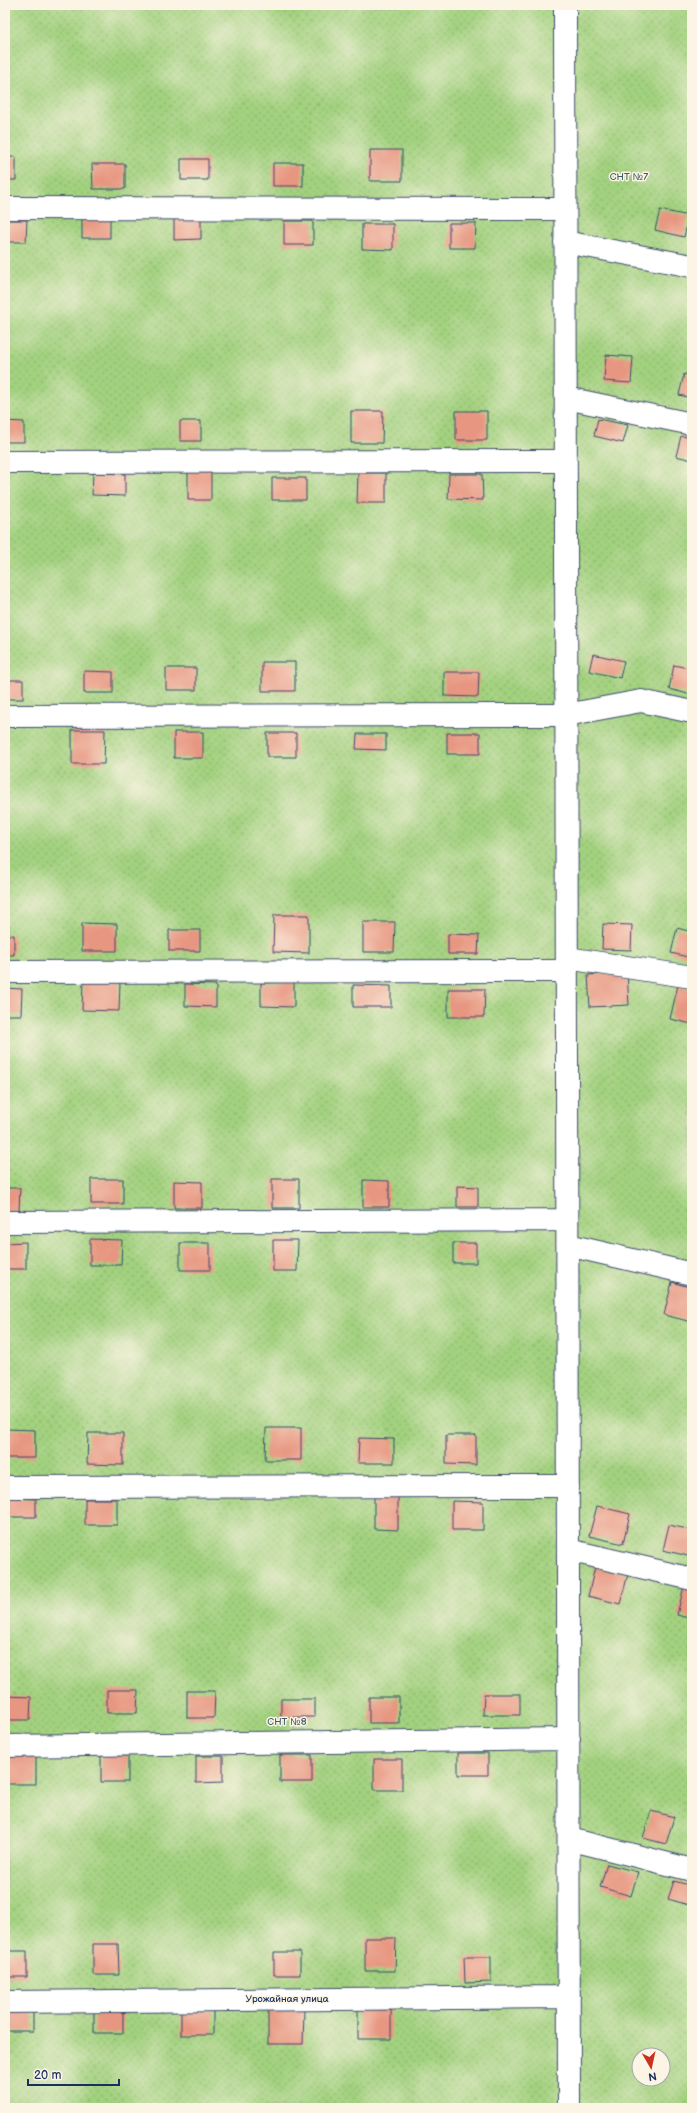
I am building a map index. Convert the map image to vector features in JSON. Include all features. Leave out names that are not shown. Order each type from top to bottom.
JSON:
[{"type":"street","points":[[565,5],[569,2108]]},
{"type":"street","points":[[5,208],[565,210]]},
{"type":"street","points":[[565,242],[692,266]]},
{"type":"street","points":[[566,398],[692,424]]},
{"type":"street","points":[[5,462],[566,461]]},
{"type":"street","points":[[5,716],[566,715],[642,701],[692,712]]},
{"type":"street","points":[[5,972],[567,964],[692,977]]},
{"type":"street","points":[[5,1222],[567,1220]]},
{"type":"street","points":[[568,1245],[692,1274]]},
{"type":"street","points":[[5,1487],[568,1486]]},
{"type":"street","points":[[568,1550],[692,1579]]},
{"type":"street","points":[[5,1746],[569,1739]]},
{"type":"street","points":[[569,1839],[692,1870]]},
{"type":"street","name":"Урожайная улица","points":[[5,2002],[569,1997]]},
{"type":"green space","name":"СНТ №8","points":[[5,5],[692,5],[692,2108],[5,2108]]},
{"type":"building","points":[[370,150],[402,150],[402,181],[370,181]]},
{"type":"building","points":[[5,157],[16,157],[16,180],[5,180]]},
{"type":"building","points":[[181,159],[208,159],[208,180],[181,180]]},
{"type":"building","points":[[273,163],[303,163],[303,186],[273,186]]},
{"type":"building","points":[[92,164],[125,164],[125,189],[93,189]]},
{"type":"building","points":[[660,210],[689,216],[684,237],[655,230]]},
{"type":"building","points":[[82,213],[110,214],[110,238],[82,238]]},
{"type":"building","points":[[174,217],[201,218],[201,239],[174,240]]},
{"type":"building","points":[[5,220],[27,220],[26,242],[5,242]]},
{"type":"building","points":[[284,221],[313,221],[313,245],[284,245]]},
{"type":"building","points":[[449,223],[476,223],[475,248],[449,248]]},
{"type":"building","points":[[362,224],[393,224],[393,250],[362,249]]},
{"type":"building","points":[[606,355],[633,357],[631,383],[604,381]]},
{"type":"building","points":[[684,374],[692,375],[692,398],[679,395]]},
{"type":"building","points":[[351,411],[383,411],[382,443],[351,443]]},
{"type":"building","points":[[456,411],[487,411],[487,440],[456,440]]},
{"type":"building","points":[[598,419],[628,425],[623,443],[594,436]]},
{"type":"building","points":[[5,421],[24,422],[24,442],[5,442]]},
{"type":"building","points":[[180,421],[201,421],[201,441],[180,441]]},
{"type":"building","points":[[681,436],[692,438],[692,460],[676,456]]},
{"type":"building","points":[[188,469],[211,469],[211,500],[188,500]]},
{"type":"building","points":[[93,473],[125,474],[125,496],[92,495]]},
{"type":"building","points":[[358,473],[386,473],[386,503],[357,503]]},
{"type":"building","points":[[449,474],[482,474],[483,500],[448,499]]},
{"type":"building","points":[[272,478],[306,478],[306,500],[272,500]]},
{"type":"building","points":[[593,654],[624,661],[620,678],[589,671]]},
{"type":"building","points":[[262,662],[295,662],[295,691],[262,691]]},
{"type":"building","points":[[674,665],[692,669],[692,695],[669,689]]},
{"type":"building","points":[[166,668],[196,668],[196,690],[166,690]]},
{"type":"building","points":[[84,671],[113,672],[113,693],[84,693]]},
{"type":"building","points":[[444,672],[479,672],[478,697],[444,696]]},
{"type":"building","points":[[5,680],[23,680],[23,699],[5,699]]},
{"type":"building","points":[[72,730],[105,730],[104,764],[72,764]]},
{"type":"building","points":[[174,732],[203,732],[203,758],[174,758]]},
{"type":"building","points":[[267,733],[296,733],[296,757],[267,757]]},
{"type":"building","points":[[447,733],[480,733],[480,754],[447,754]]},
{"type":"building","points":[[357,734],[386,734],[386,750],[356,749]]},
{"type":"building","points":[[274,915],[309,915],[309,953],[273,952]]},
{"type":"building","points":[[363,922],[395,922],[394,952],[363,952]]},
{"type":"building","points":[[82,923],[117,924],[117,951],[82,951]]},
{"type":"building","points":[[603,924],[632,925],[631,950],[602,949]]},
{"type":"building","points":[[677,928],[692,932],[692,958],[671,953]]},
{"type":"building","points":[[169,930],[200,930],[200,951],[169,951]]},
{"type":"building","points":[[448,934],[479,935],[478,954],[448,954]]},
{"type":"building","points":[[5,935],[14,935],[14,955],[5,955]]},
{"type":"building","points":[[627,972],[629,1005],[590,1007],[588,975]]},
{"type":"building","points":[[83,981],[120,982],[119,1011],[82,1010]]},
{"type":"building","points":[[294,982],[294,1007],[261,1006],[261,983]]},
{"type":"building","points":[[185,984],[216,985],[216,1007],[185,1006]]},
{"type":"building","points":[[353,985],[391,986],[391,1007],[353,1007]]},
{"type":"building","points":[[678,985],[692,989],[692,1024],[670,1019]]},
{"type":"building","points":[[5,988],[22,989],[21,1015],[5,1015]]},
{"type":"building","points":[[448,989],[485,989],[484,1017],[448,1017]]},
{"type":"building","points":[[91,1179],[123,1179],[123,1204],[91,1204]]},
{"type":"building","points":[[272,1179],[299,1179],[299,1208],[272,1208]]},
{"type":"building","points":[[363,1180],[389,1181],[389,1207],[363,1207]]},
{"type":"building","points":[[174,1181],[202,1182],[202,1208],[174,1208]]},
{"type":"building","points":[[457,1186],[478,1187],[478,1207],[457,1207]]},
{"type":"building","points":[[5,1188],[20,1188],[19,1211],[5,1211]]},
{"type":"building","points":[[90,1239],[122,1240],[121,1265],[90,1265]]},
{"type":"building","points":[[273,1240],[298,1240],[297,1271],[273,1271]]},
{"type":"building","points":[[26,1242],[26,1269],[5,1269],[5,1243]]},
{"type":"building","points":[[180,1243],[210,1243],[210,1270],[180,1270]]},
{"type":"building","points":[[453,1243],[476,1243],[476,1263],[453,1263]]},
{"type":"building","points":[[672,1282],[692,1288],[692,1322],[664,1315]]},
{"type":"building","points":[[266,1428],[301,1428],[301,1460],[265,1460]]},
{"type":"building","points":[[5,1429],[35,1430],[35,1458],[5,1458]]},
{"type":"building","points":[[88,1433],[123,1433],[123,1465],[87,1464]]},
{"type":"building","points":[[446,1435],[476,1435],[476,1465],[446,1464]]},
{"type":"building","points":[[359,1438],[394,1439],[394,1463],[358,1463]]},
{"type":"building","points":[[374,1494],[398,1494],[398,1530],[374,1529]]},
{"type":"building","points":[[5,1498],[36,1499],[36,1517],[5,1517]]},
{"type":"building","points":[[85,1499],[117,1499],[117,1525],[85,1525]]},
{"type":"building","points":[[452,1501],[483,1502],[483,1530],[452,1530]]},
{"type":"building","points":[[597,1506],[630,1514],[623,1544],[589,1536]]},
{"type":"building","points":[[669,1525],[692,1530],[692,1557],[663,1550]]},
{"type":"building","points":[[595,1567],[628,1574],[620,1604],[588,1596]]},
{"type":"building","points":[[684,1586],[692,1589],[692,1619],[677,1615]]},
{"type":"building","points":[[107,1690],[138,1690],[137,1713],[107,1713]]},
{"type":"building","points":[[187,1691],[215,1691],[214,1718],[187,1718]]},
{"type":"building","points":[[484,1694],[520,1694],[520,1715],[483,1715]]},
{"type":"building","points":[[5,1696],[31,1697],[30,1720],[5,1720]]},
{"type":"building","points":[[369,1697],[399,1697],[399,1723],[369,1723]]},
{"type":"building","points":[[281,1699],[315,1699],[315,1717],[281,1717]]},
{"type":"building","points":[[8,1751],[36,1751],[36,1784],[7,1784]]},
{"type":"building","points":[[458,1753],[488,1753],[488,1775],[458,1775]]},
{"type":"building","points":[[101,1755],[128,1756],[128,1782],[101,1782]]},
{"type":"building","points":[[280,1755],[312,1755],[312,1782],[280,1782]]},
{"type":"building","points":[[196,1756],[223,1756],[223,1782],[196,1783]]},
{"type":"building","points":[[374,1759],[402,1759],[402,1790],[374,1790]]},
{"type":"building","points":[[651,1811],[674,1817],[666,1844],[643,1838]]},
{"type":"building","points":[[607,1864],[638,1872],[631,1896],[600,1887]]},
{"type":"building","points":[[674,1881],[692,1886],[692,1906],[668,1899]]},
{"type":"building","points":[[365,1938],[396,1938],[395,1971],[365,1971]]},
{"type":"building","points":[[93,1944],[118,1944],[119,1975],[93,1975]]},
{"type":"building","points":[[5,1951],[27,1951],[27,1977],[5,1977]]},
{"type":"building","points":[[274,1952],[300,1952],[300,1975],[274,1975]]},
{"type":"building","points":[[464,1957],[491,1957],[491,1982],[465,1983]]},
{"type":"building","points":[[94,2008],[123,2009],[123,2033],[94,2033]]},
{"type":"building","points":[[358,2009],[391,2010],[391,2039],[358,2039]]},
{"type":"building","points":[[5,2010],[33,2010],[33,2031],[5,2031]]},
{"type":"building","points":[[181,2010],[213,2010],[213,2035],[181,2035]]},
{"type":"building","points":[[268,2010],[304,2010],[303,2044],[268,2044]]},
{"type":"park label","name":"СНТ №7","points":[[629,177]]}]
